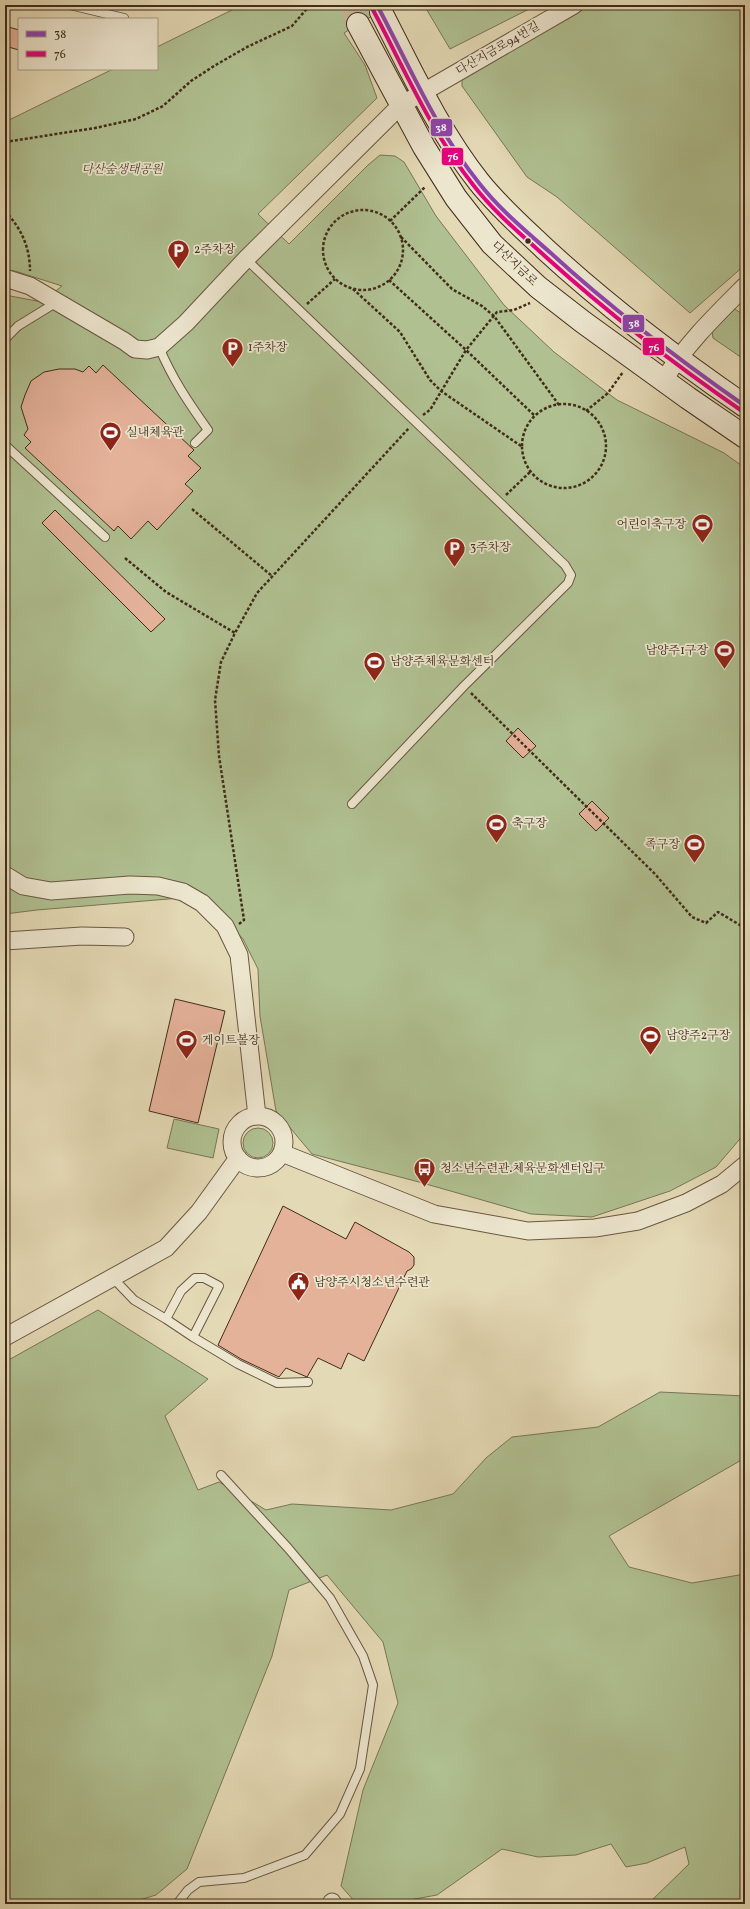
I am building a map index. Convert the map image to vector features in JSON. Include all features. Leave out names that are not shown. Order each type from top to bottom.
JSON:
[{"type":"street","name":"다산지금로94번길","points":[[159,346],[186,323],[246,259],[401,105],[574,5]]},
{"type":"street","points":[[381,12],[446,135],[480,183],[516,222],[584,285],[678,358],[745,406]]},
{"type":"street","name":"다산지금로","points":[[358,24],[401,105],[456,198],[492,244],[538,288],[745,437]]},
{"type":"street","points":[[5,278],[30,286],[124,341],[135,349],[147,350],[159,346]]},
{"type":"street","points":[[664,380],[678,358],[701,331],[745,286]]},
{"type":"street","points":[[5,875],[23,886],[51,891],[130,885],[158,886],[183,892],[202,903],[224,926],[239,955],[257,1116]]},
{"type":"street","points":[[5,941],[82,936],[125,937]]},
{"type":"street","points":[[257,1116],[269,1118],[281,1129],[284,1137],[282,1153],[276,1161],[268,1166],[259,1168],[250,1167],[242,1163],[233,1149],[234,1132],[238,1125],[244,1120],[257,1116]]},
{"type":"street","points":[[282,1153],[434,1214],[528,1231],[595,1228],[638,1221],[686,1203],[722,1184],[745,1165]]},
{"type":"street","points":[[5,1337],[166,1248],[199,1212],[238,1158]]},
{"type":"lane","points":[[70,5],[93,8],[124,18]]},
{"type":"lane","points":[[246,259],[301,310],[565,566],[571,575],[568,583],[464,686],[352,804]]},
{"type":"lane","points":[[5,339],[18,326],[57,301]]},
{"type":"lane","points":[[159,346],[171,375],[187,402],[208,430],[195,443]]},
{"type":"lane","points":[[5,445],[105,537]]},
{"type":"lane","points":[[112,1277],[134,1300],[238,1364],[277,1382],[308,1382]]},
{"type":"lane","points":[[166,1319],[181,1291],[195,1278],[204,1278],[219,1286],[194,1337]]},
{"type":"lane","points":[[177,1904],[188,1890],[199,1882],[244,1878],[305,1855],[340,1814],[360,1769],[373,1684],[363,1656],[330,1598],[288,1548],[221,1475]]},
{"type":"path","points":[[5,142],[95,128],[136,119],[163,106],[191,81],[214,66],[247,47],[292,26],[310,5]]},
{"type":"path","points":[[390,221],[425,187]]},
{"type":"path","points":[[360,210],[373,211],[385,216],[390,221],[395,225],[401,237],[403,250],[401,264],[394,275],[384,284],[372,289],[359,290],[335,279],[327,269],[323,256],[323,243],[328,231],[336,221],[347,214],[360,210]]},
{"type":"path","points":[[5,211],[16,222],[22,232],[30,257],[30,286]]},
{"type":"path","points":[[401,237],[452,289],[482,306],[494,316],[559,405]]},
{"type":"path","points":[[301,310],[335,279]]},
{"type":"path","points":[[389,280],[466,350],[535,416]]},
{"type":"path","points":[[352,288],[400,332],[430,380],[441,391],[522,446]]},
{"type":"path","points":[[228,934],[244,920],[219,756],[215,700],[221,662],[235,632],[257,593],[415,422],[430,410],[459,364],[466,350],[497,312],[514,310],[531,302]]},
{"type":"path","points":[[586,411],[608,393],[625,369]]},
{"type":"path","points":[[567,404],[580,407],[592,415],[601,426],[605,439],[605,453],[601,466],[592,477],[580,484],[567,488],[553,487],[540,481],[530,472],[524,460],[522,446],[524,432],[535,416],[547,408],[559,405],[567,404]]},
{"type":"path","points":[[498,502],[530,472]]},
{"type":"path","points":[[192,508],[272,576]]},
{"type":"path","points":[[125,558],[166,592],[235,632]]},
{"type":"path","points":[[464,686],[655,874],[692,917],[706,923],[718,912],[745,928]]},
{"type":"green space","name":"남양주체육문화센터","points":[[242,5],[390,5],[344,33],[365,65],[377,98],[258,214],[289,244],[368,165],[380,155],[395,156],[404,162],[436,216],[504,305],[554,352],[617,400],[724,453],[745,468],[745,1133],[716,1167],[670,1191],[592,1217],[531,1214],[419,1182],[312,1154],[276,1111],[260,1016],[258,969],[243,939],[204,896],[5,914],[5,295],[42,302],[62,286],[15,271],[5,270],[5,122],[111,70],[158,70],[158,47]]},
{"type":"green space","points":[[424,5],[537,5],[450,49]]},
{"type":"green space","points":[[590,5],[745,5],[745,265],[690,313],[557,197],[527,177],[462,86],[462,78]]},
{"type":"green space","points":[[735,309],[745,316],[745,360],[713,338],[712,331]]},
{"type":"green space","points":[[174,1119],[219,1129],[213,1158],[167,1148]]},
{"type":"green space","points":[[258,1128],[269,1132],[273,1143],[269,1154],[258,1158],[247,1154],[243,1143],[247,1132]]},
{"type":"green space","points":[[98,1310],[208,1379],[165,1416],[198,1490],[219,1482],[266,1510],[292,1504],[391,1510],[453,1494],[486,1458],[512,1437],[598,1427],[660,1392],[745,1396],[745,1458],[609,1536],[629,1567],[692,1583],[745,1574],[745,1904],[648,1904],[689,1864],[685,1847],[647,1863],[626,1867],[611,1844],[576,1855],[538,1857],[502,1849],[437,1895],[387,1904],[357,1904],[341,1886],[363,1790],[398,1703],[383,1642],[327,1575],[289,1590],[272,1656],[187,1869],[156,1895],[126,1904],[5,1904],[5,1647],[7,1634],[5,1630],[5,1362]]},
{"type":"building","points":[[5,26],[18,30],[18,50],[5,46]]},
{"type":"building","name":"실내체육관","points":[[103,365],[194,450],[188,456],[201,468],[185,484],[193,491],[157,530],[148,521],[131,539],[118,526],[114,531],[25,448],[31,442],[24,435],[28,429],[21,407],[31,381],[44,372],[59,369],[75,369],[83,372],[89,366],[96,373]]},
{"type":"building","points":[[55,510],[165,619],[151,632],[42,523]]},
{"type":"building","points":[[518,728],[536,746],[523,758],[506,741]]},
{"type":"building","points":[[592,801],[609,818],[596,831],[579,814]]},
{"type":"building","name":"게이트볼장","points":[[175,999],[225,1011],[198,1123],[149,1111]]},
{"type":"building","points":[[283,1206],[346,1239],[355,1222],[409,1252],[414,1257],[414,1265],[407,1271],[364,1361],[348,1353],[341,1369],[318,1358],[307,1377],[286,1368],[279,1377],[241,1359],[218,1345]]},
{"type":"tunnel","points":[[349,5],[358,24]]},
{"type":"transit line","name":"38","points":[[377,5],[436,119],[464,163],[487,193],[514,220],[622,315],[745,406]]},
{"type":"transit line","name":"76","points":[[372,8],[431,122],[444,144],[482,196],[509,224],[618,318],[691,375],[742,411]]},
{"type":"place","name":"2주차장","points":[[179,270]]},
{"type":"place","name":"1주차장","points":[[232,368]]},
{"type":"place","name":"실내체육관","points":[[111,452]]},
{"type":"place","name":"어린이축구장","points":[[702,544]]},
{"type":"place","name":"3주차장","points":[[454,568]]},
{"type":"place","name":"남양주1구장","points":[[724,670]]},
{"type":"place","name":"남양주체육문화센터","points":[[375,682]]},
{"type":"place","name":"축구장","points":[[496,844]]},
{"type":"place","name":"족구장","points":[[695,864]]},
{"type":"place","name":"남양주2구장","points":[[650,1056]]},
{"type":"place","name":"게이트볼장","points":[[187,1060]]},
{"type":"place","name":"청소년수련관.체육문화센터입구","points":[[424,1188]]},
{"type":"place","name":"남양주시청소년수련관","points":[[298,1302]]},
{"type":"park label","name":"다산숲생태공원","points":[[122,170]]}]
